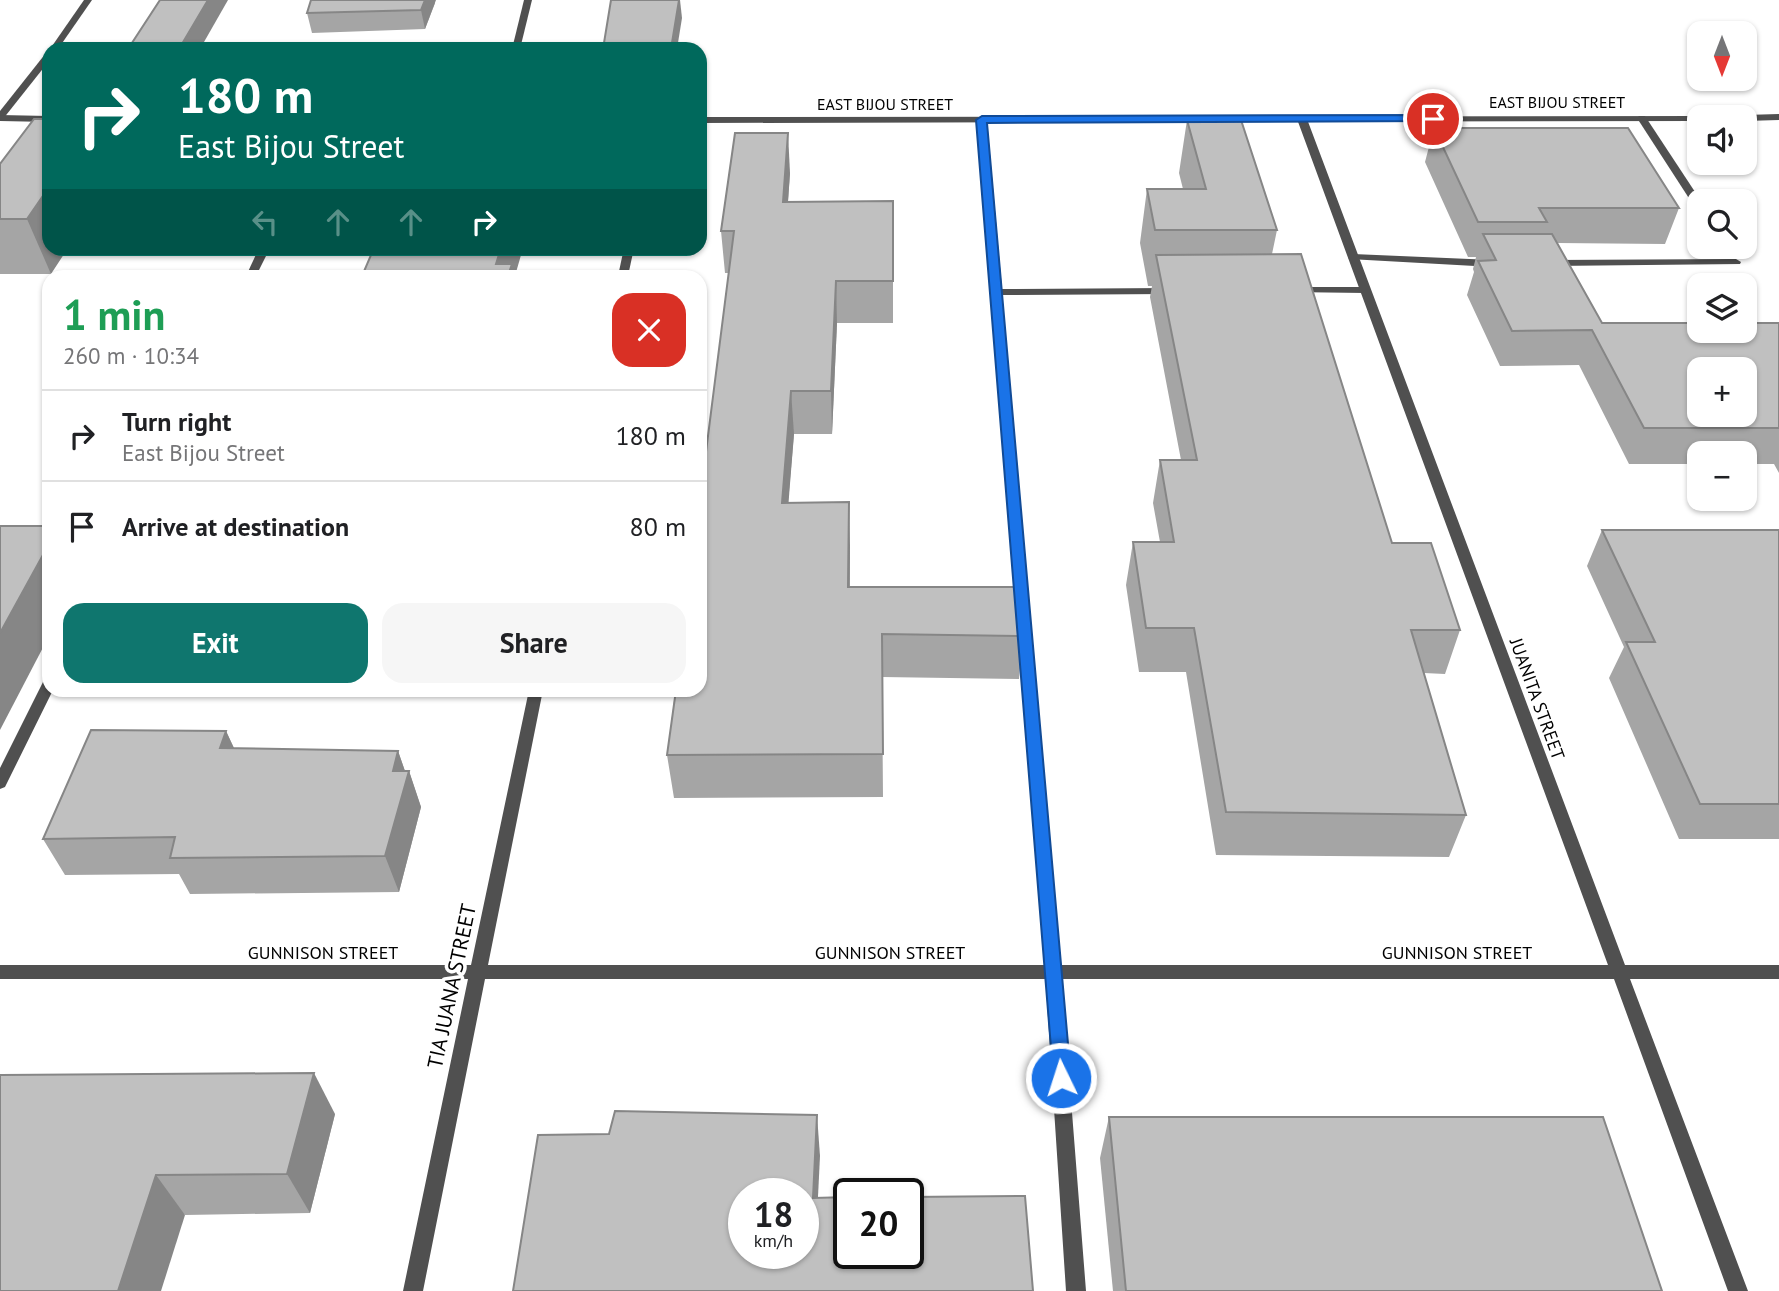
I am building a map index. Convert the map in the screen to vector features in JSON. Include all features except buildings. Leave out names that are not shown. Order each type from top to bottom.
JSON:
[{"type":"street","points":[[59,42],[88,0]]},
{"type":"street","points":[[518,42],[528,0]]},
{"type":"street","points":[[0,118],[42,64]]},
{"type":"street","points":[[1757,118],[1779,117]]},
{"type":"street","points":[[0,118],[42,118]]},
{"type":"street","points":[[1642,118],[1688,189]]},
{"type":"street","name":"EAST BIJOU STREET","points":[[707,120],[1687,118]]},
{"type":"street","name":"JUANITA STREET","points":[[1302,119],[1738,1291]]},
{"type":"street","points":[[982,120],[1053,972],[1076,1291]]},
{"type":"street","points":[[1353,257],[1418,257],[1445,263],[1501,263]]},
{"type":"street","points":[[1542,263],[1736,262],[1734,259]]},
{"type":"street","points":[[1283,290],[1365,290]]},
{"type":"street","points":[[996,292],[1187,291]]},
{"type":"street","points":[[0,783],[43,697]]},
{"type":"street","name":"TIA JUANA STREET","points":[[413,1291],[535,697]]},
{"type":"street","name":"GUNNISON STREET","points":[[0,972],[1779,972]]},
{"type":"route","points":[[1061,1078],[982,120],[1433,119]]}]
